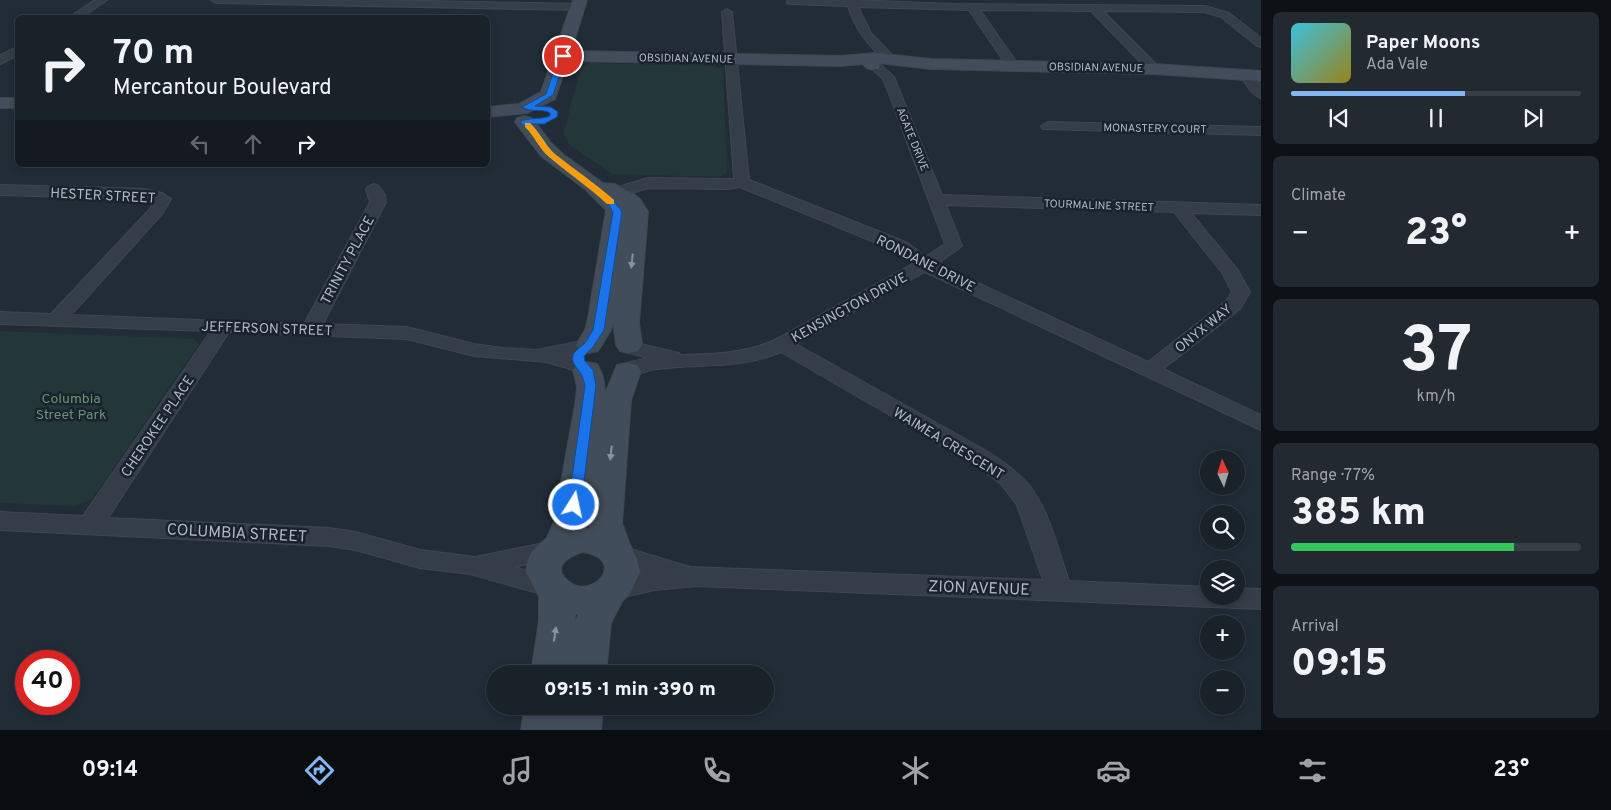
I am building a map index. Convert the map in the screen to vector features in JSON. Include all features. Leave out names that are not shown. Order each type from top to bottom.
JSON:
[{"type":"street","points":[[78,15],[102,0]]},
{"type":"street","points":[[216,0],[328,7],[357,2],[579,4],[548,115],[550,154],[608,194],[630,202],[637,212],[626,324],[630,358],[617,400],[605,523],[616,552],[622,562],[623,572],[620,581],[610,592],[593,623],[588,665]]},
{"type":"street","points":[[791,1],[972,7],[1010,4],[1094,8],[1196,9],[1216,11],[1225,15],[1261,44]]},
{"type":"street","points":[[456,15],[464,3]]},
{"type":"street","name":"AGATE DRIVE","points":[[852,3],[861,27],[882,63],[938,200]]},
{"type":"street","points":[[972,7],[1013,66]]},
{"type":"street","points":[[1094,8],[1154,69]]},
{"type":"street","points":[[727,12],[742,182]]},
{"type":"street","points":[[0,60],[15,52]]},
{"type":"street","name":"OBSIDIAN AVENUE","points":[[563,56],[1154,69],[1253,75]]},
{"type":"street","points":[[1253,75],[1251,84],[1261,94]]},
{"type":"street","points":[[0,103],[15,103]]},
{"type":"street","points":[[522,114],[541,107],[548,115]]},
{"type":"street","points":[[490,114],[548,115]]},
{"type":"street","name":"MONASTERY COURT","points":[[1048,126],[1261,131]]},
{"type":"street","name":"RONDANE DRIVE","points":[[608,194],[653,183],[728,184],[742,182],[902,248],[924,265],[1261,423]]},
{"type":"street","name":"TRINITY PLACE","points":[[310,329],[378,202],[374,189]]},
{"type":"street","name":"HESTER STREET","points":[[0,190],[145,194],[164,199],[156,211],[56,320]]},
{"type":"street","points":[[608,194],[617,212],[601,318],[587,357],[590,399],[578,487],[571,522],[557,548],[547,558],[543,567],[543,577],[553,590],[568,598],[582,600],[595,598],[610,592]]},
{"type":"street","name":"TOURMALINE STREET","points":[[938,200],[1261,210]]},
{"type":"street","name":"KENSINGTON DRIVE","points":[[630,358],[737,359],[764,352],[782,344],[924,265],[954,246],[938,200]]},
{"type":"street","name":"ONYX WAY","points":[[1149,371],[1233,305],[1241,292],[1231,274],[1178,208]]},
{"type":"street","name":"JEFFERSON STREET","points":[[0,318],[415,334],[488,352],[531,354],[561,360],[587,357]]},
{"type":"street","name":"CHEROKEE PLACE","points":[[90,525],[224,326]]},
{"type":"street","name":"WAIMEA CRESCENT","points":[[782,344],[978,458],[1012,481],[1022,491],[1030,504],[1060,591]]},
{"type":"street","points":[[587,357],[594,373],[611,375],[630,358]]},
{"type":"street","name":"COLUMBIA STREET","points":[[0,521],[329,537],[356,541],[420,559],[470,565],[553,590]]},
{"type":"street","points":[[557,548],[571,542],[588,540],[604,544],[616,552]]},
{"type":"street","name":"COLUMBIA STREET","points":[[470,565],[502,561],[557,548]]},
{"type":"street","name":"ZION AVENUE","points":[[616,552],[652,566],[696,576]]},
{"type":"street","name":"ZION AVENUE","points":[[610,592],[655,580],[696,576],[1261,599]]},
{"type":"street","points":[[551,665],[557,621],[553,590]]},
{"type":"street","points":[[541,730],[544,715]]},
{"type":"street","points":[[581,730],[582,715]]},
{"type":"green space","points":[[591,63],[713,66],[723,69],[727,172],[720,177],[612,174],[571,146],[565,138],[564,131],[581,66]]},
{"type":"green space","name":"Columbia Street Park","points":[[0,331],[194,339],[199,344],[92,499],[76,506],[0,503]]},
{"type":"slow traffic","points":[[527,125],[533,129],[550,154],[583,178],[610,202]]},
{"type":"route","points":[[563,56],[549,95],[532,106],[526,107],[548,108],[554,112],[554,117],[542,122],[524,122],[533,129],[550,154],[583,178],[617,210],[616,228],[598,330],[589,345],[578,356],[579,362],[587,370],[590,381],[590,399],[574,505]]}]
